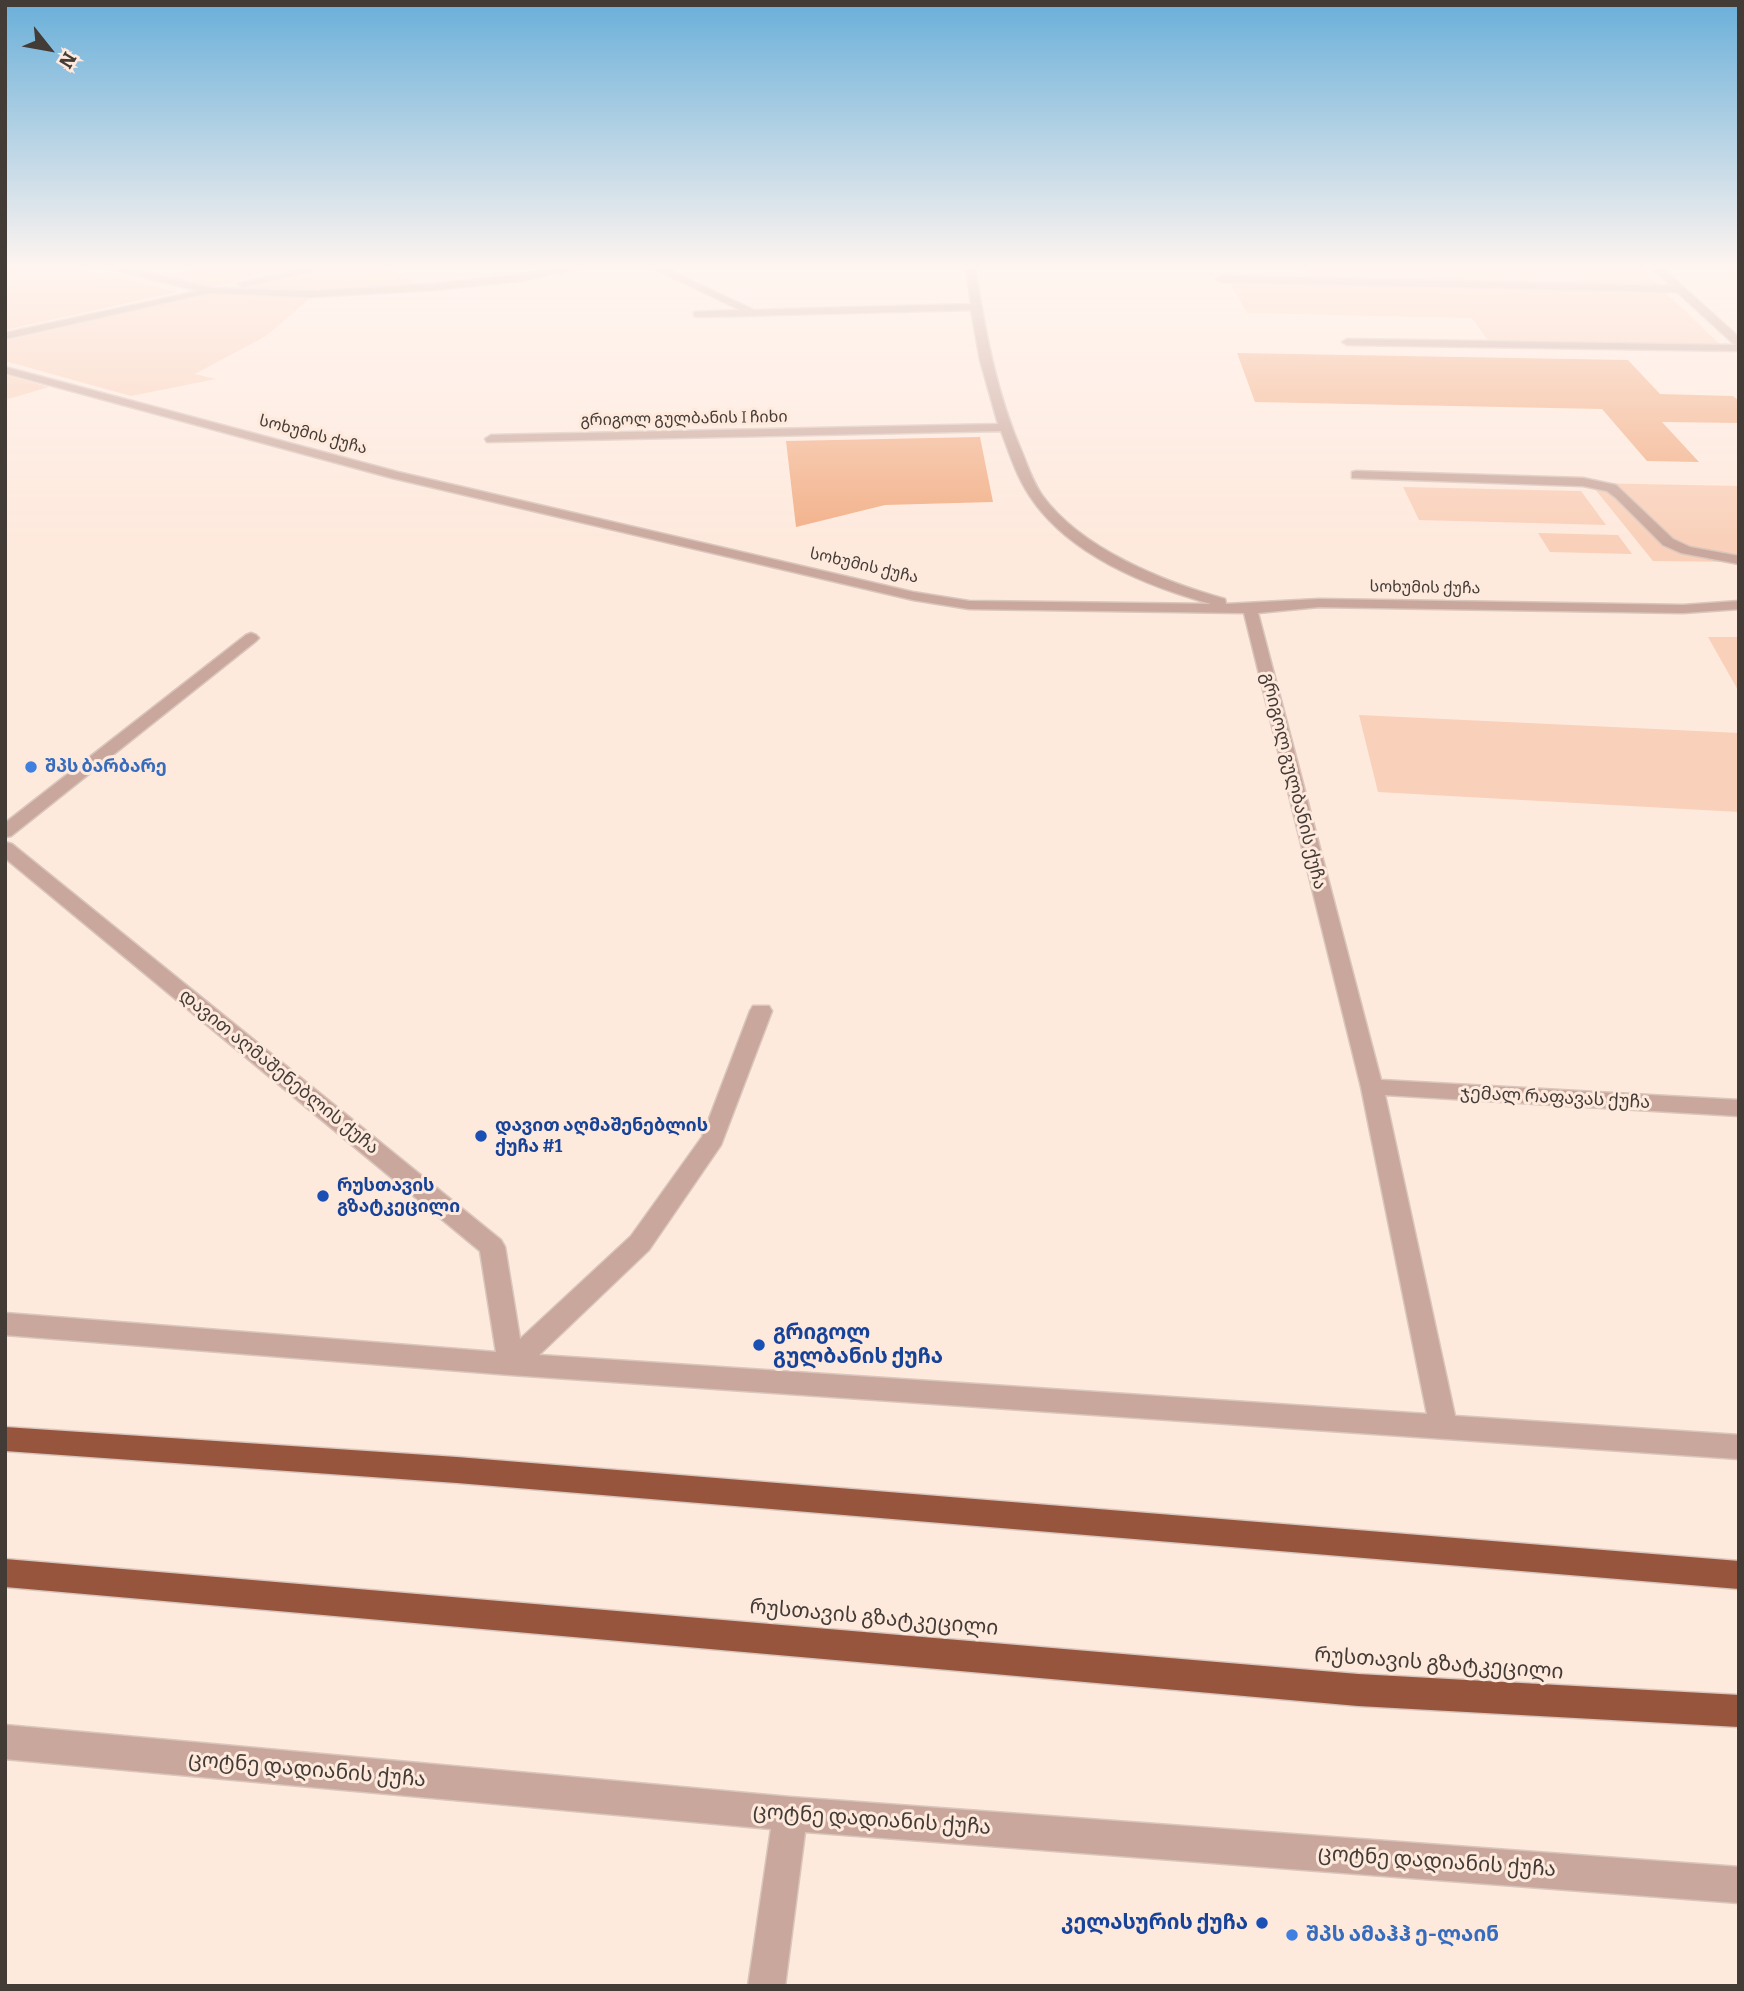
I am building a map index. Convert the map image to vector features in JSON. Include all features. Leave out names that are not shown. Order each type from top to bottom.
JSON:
[{"type":"highway","points":[[5,1439],[457,1470],[1739,1575]]},
{"type":"highway","name":"რუსთავის გზატკეცილი","points":[[5,1573],[1358,1690],[1739,1711]]},
{"type":"street","points":[[987,360],[1003,427],[1015,450],[1022,474],[1034,493],[1069,530],[1111,559],[1202,597],[1250,609]]},
{"type":"street","name":"სოხუმის ქუჩა","points":[[5,370],[396,475],[913,596],[969,605],[1250,609],[1319,603],[1683,609],[1739,606]]},
{"type":"street","name":"გრიგოლ გულბანის I ჩიხი","points":[[491,439],[1003,427]]},
{"type":"street","points":[[1356,475],[1583,482],[1611,488],[1668,542],[1686,550],[1739,560]]},
{"type":"street","name":"გრიგოლ გულბანის ქუჩა","points":[[1250,609],[1371,1087],[1444,1428]]},
{"type":"street","points":[[5,832],[251,638]]},
{"type":"street","name":"დავით აღმაშენებლის ქუჩა","points":[[5,848],[492,1247],[511,1364]]},
{"type":"street","points":[[511,1364],[648,1233],[713,1139],[761,1011]]},
{"type":"street","name":"ჯემალ რაფავას ქუჩა","points":[[1371,1087],[1739,1108]]},
{"type":"street","points":[[5,1324],[511,1364],[1739,1447]]},
{"type":"street","name":"ცოტნე დადიანის ქუჩა","points":[[5,1742],[790,1814],[1739,1885]]},
{"type":"street","points":[[766,1986],[790,1814]]},
{"type":"shaded area","points":[[221,360],[195,374],[216,379],[131,396],[5,361]]},
{"type":"shaded area","points":[[1240,360],[1628,360],[1660,394],[1733,396],[1739,401],[1739,423],[1662,422],[1699,462],[1647,461],[1602,409],[1255,402]]},
{"type":"shaded area","points":[[5,375],[49,387],[5,400]]},
{"type":"shaded area","points":[[980,437],[993,502],[885,505],[796,527],[786,441]]},
{"type":"shaded area","points":[[1590,483],[1739,486],[1739,562],[1653,561]]},
{"type":"shaded area","points":[[1403,487],[1581,491],[1606,525],[1419,520]]},
{"type":"shaded area","points":[[1538,533],[1618,535],[1632,554],[1550,552]]},
{"type":"shaded area","points":[[1708,637],[1739,637],[1739,692]]},
{"type":"shaded area","points":[[1359,715],[1739,733],[1739,812],[1378,792]]},
{"type":"place","name":"შპს ბარბარე","points":[[31,767]]},
{"type":"place","name":"დავით აღმაშენებლის ქუჩა #1","points":[[481,1136]]},
{"type":"place","name":"რუსთავის გზატკეცილი","points":[[323,1196]]},
{"type":"place","name":"გრიგოლ გულბანის ქუჩა","points":[[759,1345]]},
{"type":"place","name":"კელასურის ქუჩა","points":[[1262,1923]]},
{"type":"place","name":"შპს ამაჰჰ ე-ლაინ","points":[[1292,1935]]}]
